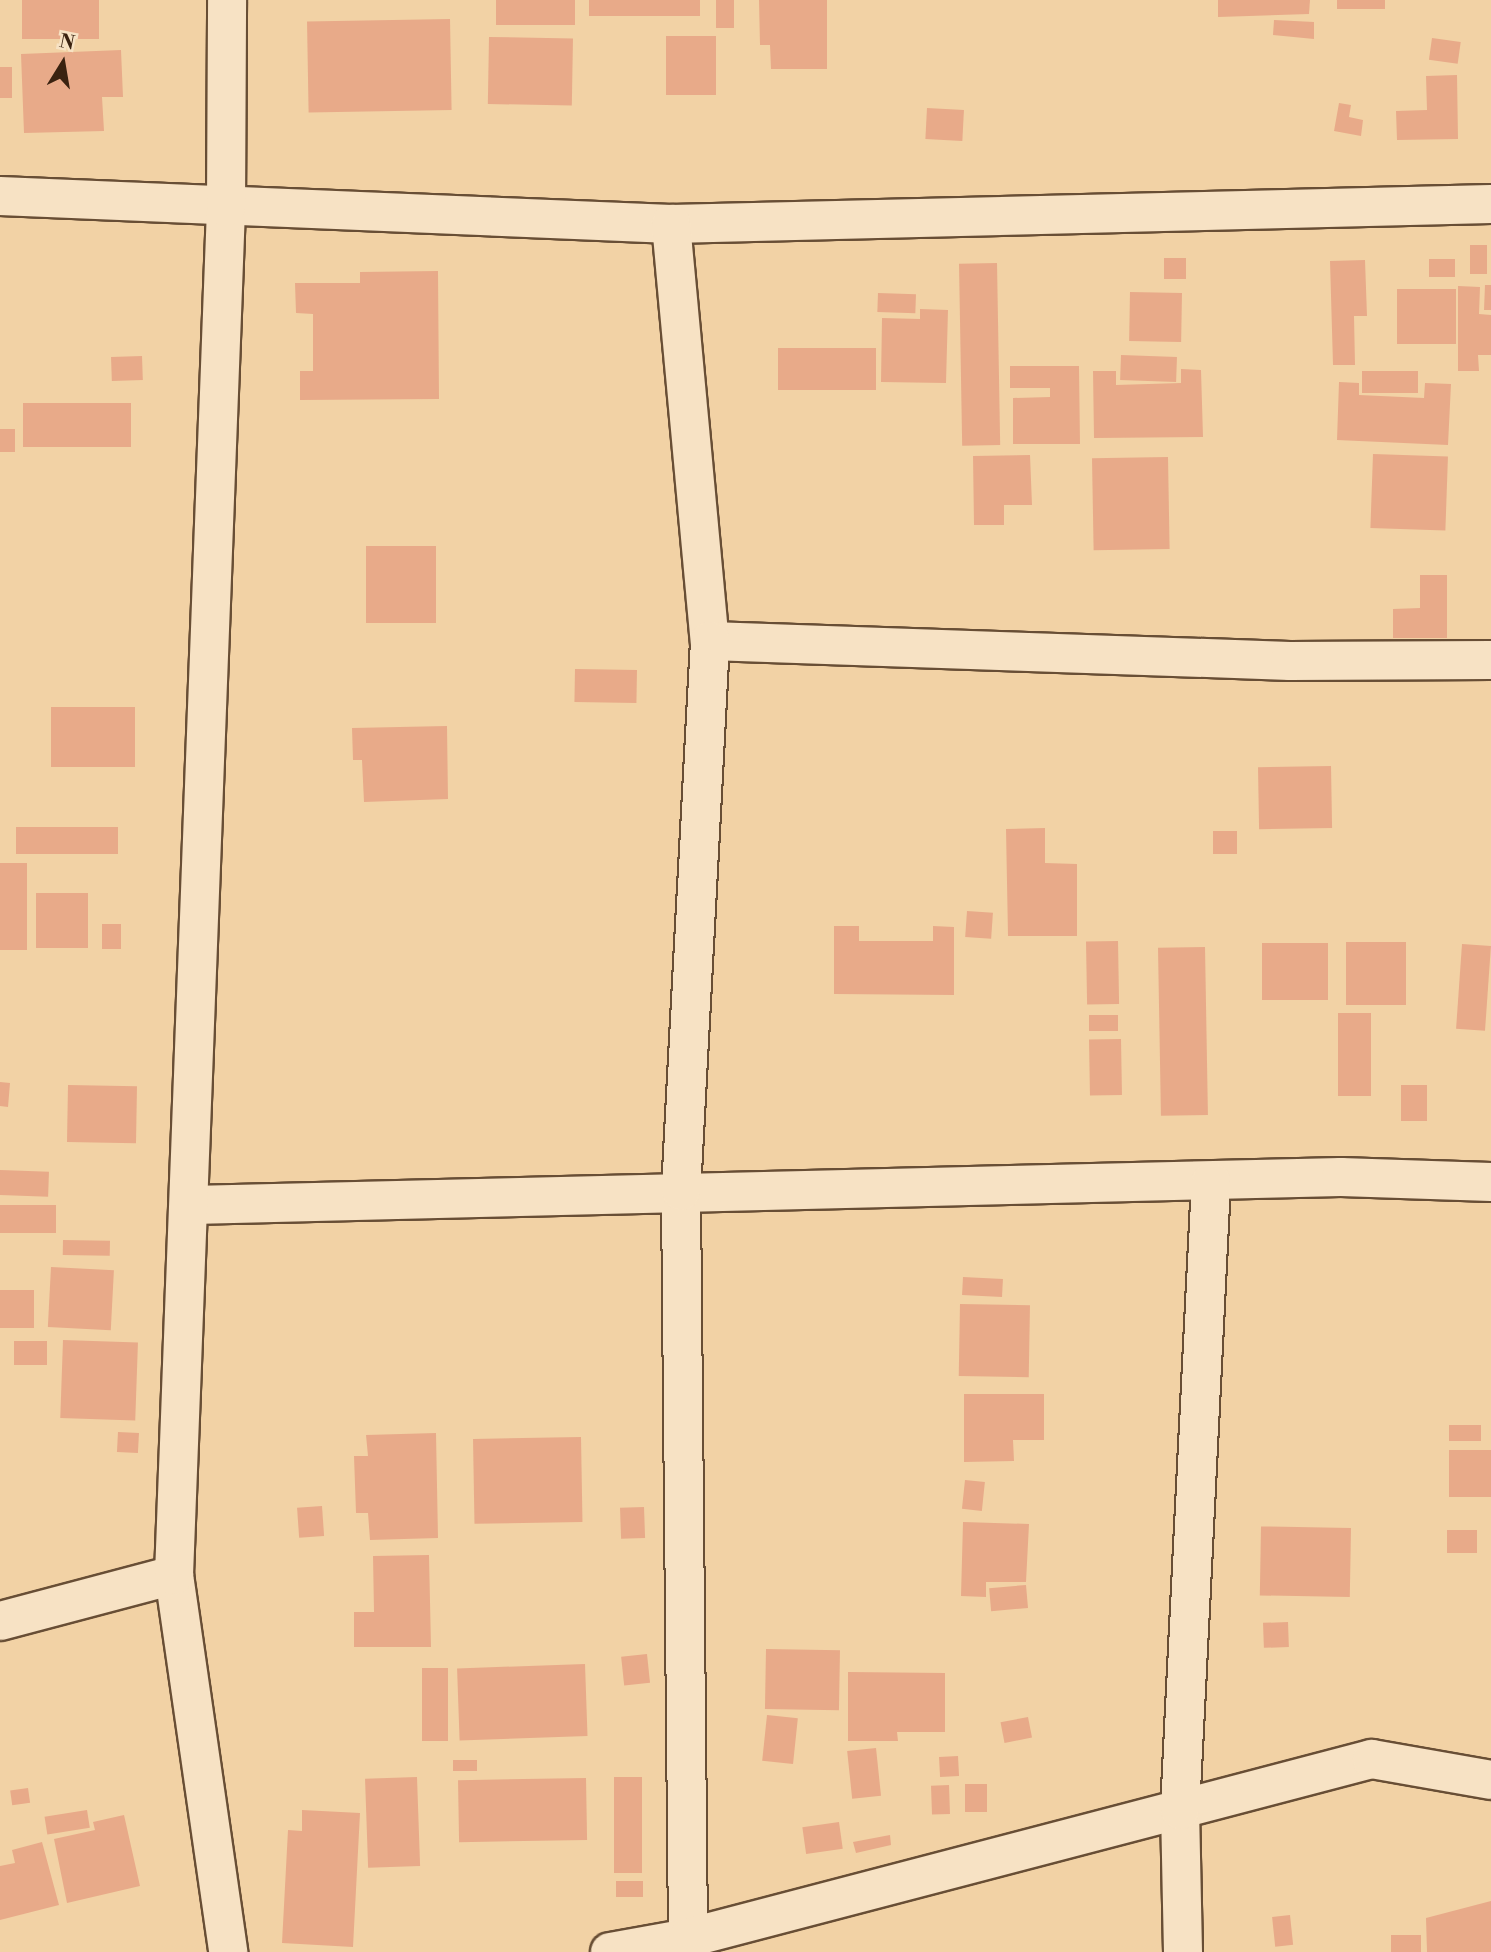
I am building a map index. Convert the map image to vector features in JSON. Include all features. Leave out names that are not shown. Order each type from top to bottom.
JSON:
[{"type":"street","points":[[227,0],[226,207],[192,1205],[174,1575],[228,1952]]},
{"type":"street","points":[[0,196],[671,224],[1491,204]]},
{"type":"street","points":[[671,224],[710,641],[681,1191],[688,1938]]},
{"type":"street","points":[[710,641],[1290,662],[1491,660]]},
{"type":"street","points":[[192,1205],[1341,1177],[1491,1182]]},
{"type":"street","points":[[1183,1952],[1180,1810],[1211,1182]]},
{"type":"street","points":[[0,1621],[174,1575]]},
{"type":"street","points":[[610,1952],[688,1938],[1372,1759],[1491,1780]]},
{"type":"building","points":[[22,0],[99,0],[99,39],[22,39]]},
{"type":"building","points":[[496,0],[575,0],[575,25],[496,25]]},
{"type":"building","points":[[589,0],[700,0],[700,16],[589,16]]},
{"type":"building","points":[[716,0],[734,0],[734,28],[716,28]]},
{"type":"building","points":[[759,0],[827,0],[827,69],[771,69],[770,45],[760,45]]},
{"type":"building","points":[[1218,0],[1310,0],[1309,14],[1218,17]]},
{"type":"building","points":[[1337,0],[1385,0],[1385,9],[1337,9]]},
{"type":"building","points":[[450,19],[452,110],[309,112],[307,21]]},
{"type":"building","points":[[1274,20],[1314,22],[1314,39],[1273,35]]},
{"type":"building","points":[[666,36],[716,36],[716,95],[666,95]]},
{"type":"building","points":[[489,37],[573,38],[572,105],[488,104]]},
{"type":"building","points":[[1432,38],[1461,42],[1458,64],[1429,60]]},
{"type":"building","points":[[121,50],[123,97],[102,97],[104,131],[24,133],[21,54]]},
{"type":"building","points":[[0,67],[12,67],[12,98],[0,98]]},
{"type":"building","points":[[1457,75],[1458,139],[1397,140],[1396,111],[1427,110],[1426,76]]},
{"type":"building","points":[[1339,103],[1351,105],[1349,117],[1363,120],[1361,136],[1334,131]]},
{"type":"building","points":[[927,108],[964,110],[962,141],[925,139]]},
{"type":"building","points":[[1470,245],[1487,245],[1487,274],[1470,274]]},
{"type":"building","points":[[1164,258],[1186,258],[1186,279],[1164,279]]},
{"type":"building","points":[[1429,259],[1455,259],[1455,277],[1429,277]]},
{"type":"building","points":[[1365,260],[1367,316],[1354,316],[1355,365],[1333,365],[1330,261]]},
{"type":"building","points":[[997,263],[1000,445],[962,446],[959,264]]},
{"type":"building","points":[[438,271],[439,399],[300,400],[300,371],[313,371],[313,314],[296,313],[295,283],[360,283],[360,272]]},
{"type":"building","points":[[1485,285],[1491,285],[1491,310],[1484,310]]},
{"type":"building","points":[[1458,286],[1480,287],[1479,314],[1491,315],[1491,355],[1478,355],[1479,371],[1458,371]]},
{"type":"building","points":[[1397,289],[1456,289],[1456,344],[1397,344]]},
{"type":"building","points":[[1130,292],[1182,293],[1181,342],[1129,341]]},
{"type":"building","points":[[878,293],[916,294],[915,313],[877,312]]},
{"type":"building","points":[[920,309],[948,310],[946,383],[881,382],[882,318],[920,319]]},
{"type":"building","points":[[778,348],[876,348],[876,390],[778,390]]},
{"type":"building","points":[[1121,355],[1177,357],[1176,382],[1120,380]]},
{"type":"building","points":[[142,356],[143,380],[112,381],[111,357]]},
{"type":"building","points":[[1010,366],[1079,366],[1080,444],[1013,444],[1013,398],[1050,397],[1050,388],[1010,388]]},
{"type":"building","points":[[1181,369],[1201,370],[1203,437],[1094,438],[1093,371],[1116,371],[1116,385],[1181,383]]},
{"type":"building","points":[[1362,371],[1418,371],[1418,393],[1362,393]]},
{"type":"building","points":[[1339,382],[1359,383],[1359,395],[1424,398],[1425,383],[1451,384],[1448,445],[1337,440]]},
{"type":"building","points":[[23,403],[131,403],[131,447],[23,447]]},
{"type":"building","points":[[0,429],[15,429],[15,452],[0,452]]},
{"type":"building","points":[[1373,454],[1448,457],[1445,531],[1370,528]]},
{"type":"building","points":[[1030,455],[1032,505],[1004,505],[1004,525],[974,525],[973,456]]},
{"type":"building","points":[[1168,457],[1170,549],[1094,550],[1092,458]]},
{"type":"building","points":[[366,546],[436,546],[436,623],[366,623]]},
{"type":"building","points":[[1420,575],[1447,575],[1447,638],[1393,638],[1393,609],[1420,608]]},
{"type":"building","points":[[575,669],[637,670],[636,703],[574,702]]},
{"type":"building","points":[[51,707],[135,707],[135,767],[51,767]]},
{"type":"building","points":[[447,726],[448,799],[364,802],[362,760],[353,760],[352,728]]},
{"type":"building","points":[[1331,766],[1332,828],[1259,829],[1258,767]]},
{"type":"building","points":[[16,827],[118,827],[118,854],[16,854]]},
{"type":"building","points":[[1045,828],[1045,863],[1077,864],[1077,936],[1008,936],[1006,829]]},
{"type":"building","points":[[1213,831],[1237,831],[1237,854],[1213,854]]},
{"type":"building","points":[[0,863],[27,863],[27,950],[0,950]]},
{"type":"building","points":[[36,893],[88,893],[88,948],[36,948]]},
{"type":"building","points":[[967,911],[993,913],[991,939],[965,937]]},
{"type":"building","points":[[102,924],[121,924],[121,949],[102,949]]},
{"type":"building","points":[[834,926],[859,926],[859,941],[933,941],[933,926],[954,927],[954,995],[834,994]]},
{"type":"building","points":[[1118,941],[1119,1004],[1087,1005],[1086,942]]},
{"type":"building","points":[[1346,942],[1406,942],[1406,1005],[1346,1005]]},
{"type":"building","points":[[1262,943],[1328,943],[1328,1000],[1262,1000]]},
{"type":"building","points":[[1462,944],[1491,946],[1485,1031],[1456,1029]]},
{"type":"building","points":[[1205,947],[1208,1115],[1161,1116],[1158,948]]},
{"type":"building","points":[[1338,1013],[1371,1013],[1371,1096],[1338,1096]]},
{"type":"building","points":[[1089,1015],[1118,1015],[1118,1031],[1089,1031]]},
{"type":"building","points":[[1121,1039],[1122,1095],[1090,1096],[1089,1040]]},
{"type":"building","points":[[0,1082],[10,1083],[8,1107],[0,1106]]},
{"type":"building","points":[[68,1085],[137,1086],[136,1143],[67,1142]]},
{"type":"building","points":[[1401,1085],[1427,1085],[1427,1121],[1401,1121]]},
{"type":"building","points":[[0,1170],[49,1172],[48,1197],[0,1195]]},
{"type":"building","points":[[0,1205],[56,1205],[56,1233],[0,1233]]},
{"type":"building","points":[[63,1240],[110,1241],[110,1256],[63,1255]]},
{"type":"building","points":[[51,1267],[114,1270],[111,1330],[48,1327]]},
{"type":"building","points":[[963,1277],[1003,1279],[1002,1297],[962,1295]]},
{"type":"building","points":[[0,1290],[34,1290],[34,1328],[0,1328]]},
{"type":"building","points":[[960,1304],[1030,1305],[1029,1377],[959,1376]]},
{"type":"building","points":[[63,1340],[138,1343],[135,1421],[60,1418]]},
{"type":"building","points":[[14,1341],[47,1341],[47,1365],[14,1365]]},
{"type":"building","points":[[964,1394],[1044,1394],[1044,1440],[1013,1440],[1014,1461],[964,1462]]},
{"type":"building","points":[[1449,1425],[1481,1425],[1481,1441],[1449,1441]]},
{"type":"building","points":[[118,1432],[139,1433],[138,1453],[117,1452]]},
{"type":"building","points":[[436,1433],[438,1538],[370,1540],[368,1513],[356,1513],[354,1456],[368,1456],[366,1435]]},
{"type":"building","points":[[581,1437],[582,1522],[474,1524],[473,1439]]},
{"type":"building","points":[[1449,1450],[1491,1450],[1491,1497],[1449,1497]]},
{"type":"building","points":[[965,1480],[985,1482],[982,1511],[962,1509]]},
{"type":"building","points":[[322,1506],[324,1536],[299,1538],[297,1508]]},
{"type":"building","points":[[644,1507],[645,1538],[621,1539],[620,1508]]},
{"type":"building","points":[[963,1522],[1029,1524],[1026,1582],[986,1582],[986,1597],[961,1596]]},
{"type":"building","points":[[1261,1526],[1351,1528],[1350,1597],[1260,1595]]},
{"type":"building","points":[[1447,1530],[1477,1530],[1477,1553],[1447,1553]]},
{"type":"building","points":[[429,1555],[431,1647],[354,1647],[354,1612],[374,1612],[373,1556]]},
{"type":"building","points":[[1026,1585],[1028,1608],[991,1611],[989,1588]]},
{"type":"building","points":[[1288,1622],[1289,1647],[1264,1648],[1263,1623]]},
{"type":"building","points":[[766,1649],[840,1650],[839,1710],[765,1709]]},
{"type":"building","points":[[647,1654],[650,1683],[624,1686],[621,1657]]},
{"type":"building","points":[[585,1664],[588,1736],[460,1740],[457,1668]]},
{"type":"building","points":[[422,1668],[448,1668],[448,1741],[422,1741]]},
{"type":"building","points":[[848,1672],[945,1673],[945,1732],[897,1732],[898,1741],[848,1741]]},
{"type":"building","points":[[767,1715],[798,1718],[793,1764],[762,1761]]},
{"type":"building","points":[[1028,1717],[1032,1738],[1005,1743],[1001,1722]]},
{"type":"building","points":[[876,1748],[881,1796],[852,1799],[847,1751]]},
{"type":"building","points":[[958,1756],[959,1776],[940,1777],[939,1757]]},
{"type":"building","points":[[453,1760],[477,1760],[477,1771],[453,1771]]},
{"type":"building","points":[[417,1777],[420,1866],[368,1868],[365,1779]]},
{"type":"building","points":[[614,1777],[642,1777],[642,1873],[614,1873]]},
{"type":"building","points":[[586,1778],[587,1840],[459,1842],[458,1780]]},
{"type":"building","points":[[965,1784],[987,1784],[987,1812],[965,1812]]},
{"type":"building","points":[[949,1785],[950,1814],[932,1815],[931,1786]]},
{"type":"building","points":[[28,1788],[30,1803],[12,1805],[10,1791]]},
{"type":"building","points":[[87,1810],[90,1828],[47,1835],[45,1817]]},
{"type":"building","points":[[302,1810],[360,1813],[353,1947],[282,1943],[288,1830],[302,1831]]},
{"type":"building","points":[[124,1815],[140,1886],[67,1903],[54,1839],[95,1830],[93,1822]]},
{"type":"building","points":[[839,1822],[843,1849],[806,1854],[802,1827]]},
{"type":"building","points":[[890,1835],[891,1845],[856,1853],[853,1842]]},
{"type":"building","points":[[42,1842],[59,1905],[0,1920],[0,1866],[15,1863],[12,1850]]},
{"type":"building","points":[[616,1881],[643,1881],[643,1897],[616,1897]]},
{"type":"building","points":[[1491,1901],[1491,1952],[1427,1952],[1426,1918]]},
{"type":"building","points":[[1290,1915],[1293,1945],[1275,1947],[1272,1917]]},
{"type":"building","points":[[1391,1935],[1421,1935],[1421,1952],[1391,1952]]}]
